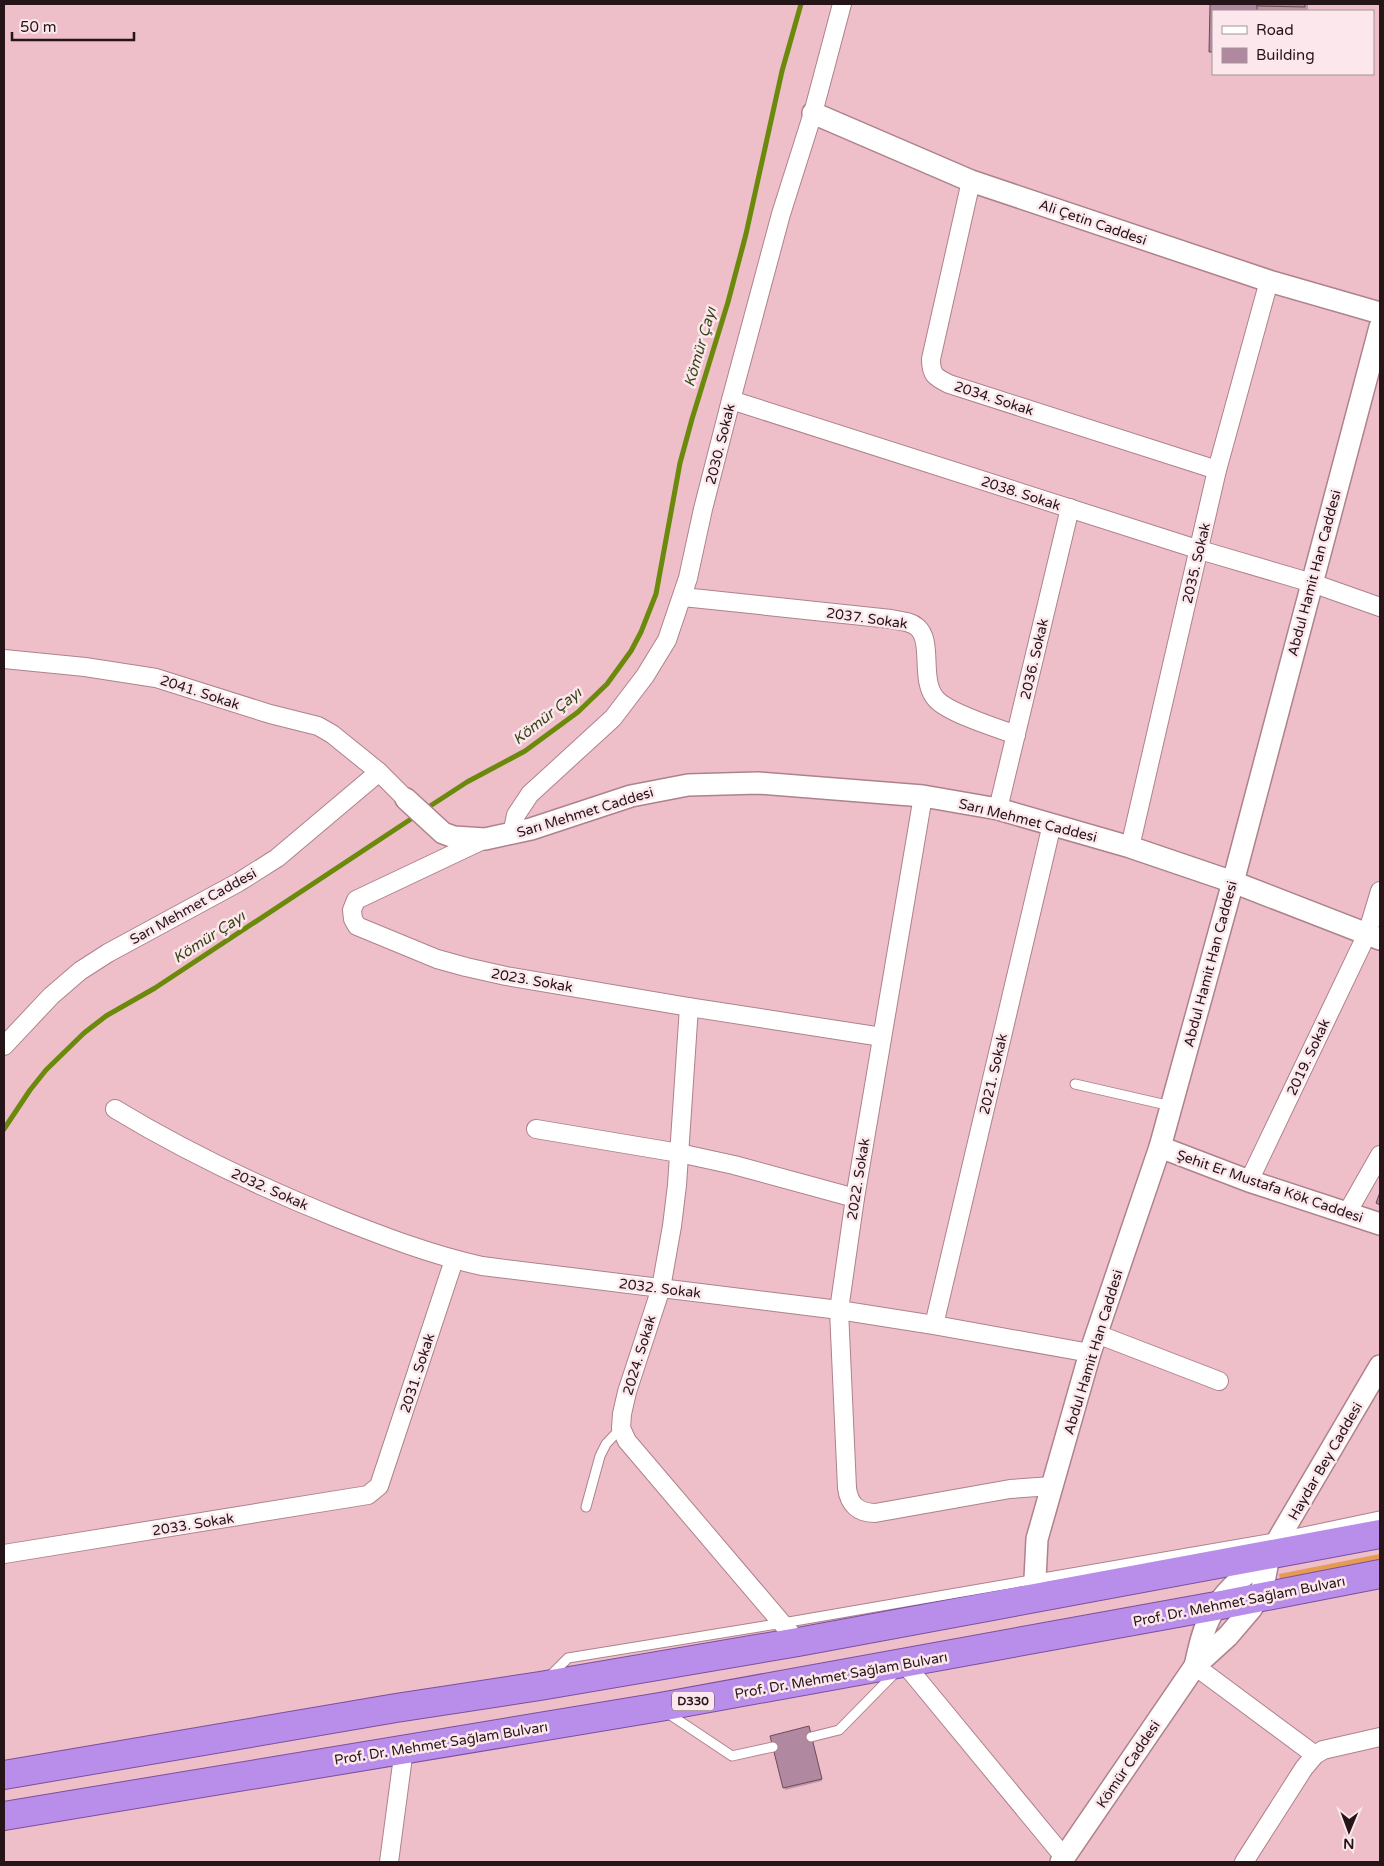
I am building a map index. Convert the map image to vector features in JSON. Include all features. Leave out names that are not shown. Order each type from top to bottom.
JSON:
[{"type":"highway","points":[[4,1775],[308,1722],[540,1686],[790,1632],[1275,1546],[1380,1534]]},
{"type":"highway","name":"Prof. Dr. Mehmet Sağlam Bulvarı","points":[[4,1816],[660,1707],[1216,1606],[1380,1574]]},
{"type":"street","name":"2030. Sokak","points":[[512,834],[516,815],[530,794],[613,718],[645,676],[667,640],[683,598],[731,400],[781,214],[813,113],[842,4]]},
{"type":"street","name":"Ali Çetin Caddesi","points":[[813,113],[971,180],[1269,281],[1380,313]]},
{"type":"street","name":"2034. Sokak","points":[[971,180],[931,359],[931,370],[938,378],[949,384],[1217,470]]},
{"type":"street","name":"2035. Sokak","points":[[1130,847],[1217,470],[1269,281]]},
{"type":"street","name":"Abdul Hamit Han Caddesi","points":[[1036,1588],[1037,1539],[1094,1344],[1160,1147],[1233,882],[1380,327]]},
{"type":"street","name":"2038. Sokak","points":[[731,400],[1200,550],[1312,583],[1380,607]]},
{"type":"street","name":"2036. Sokak","points":[[998,809],[1070,508]]},
{"type":"street","name":"2037. Sokak","points":[[683,598],[891,619],[915,625],[924,639],[927,679],[930,691],[937,700],[960,713],[1016,735]]},
{"type":"street","name":"2041. Sokak","points":[[4,658],[93,668],[156,678],[270,714],[318,726],[332,734],[378,772]]},
{"type":"street","name":"Sarı Mehmet Caddesi","points":[[4,1046],[51,996],[80,971],[108,953],[239,882],[277,858],[378,772],[442,833],[454,837],[485,839],[550,824],[631,796],[688,785],[758,783],[924,796],[998,809],[1130,847],[1233,882],[1374,936]]},
{"type":"street","name":"2022. Sokak","points":[[839,1310],[855,1198],[924,796]]},
{"type":"street","name":"2021. Sokak","points":[[934,1324],[1052,824]]},
{"type":"street","name":"2023. Sokak","points":[[485,839],[356,900],[352,910],[353,919],[358,926],[378,935],[437,959],[466,968],[688,1007],[882,1037]]},
{"type":"street","name":"2019. Sokak","points":[[1250,1181],[1374,936],[1380,891]]},
{"type":"street","name":"2024. Sokak","points":[[621,1428],[627,1392],[660,1288],[672,1226],[679,1153],[688,1007]]},
{"type":"street","name":"2032. Sokak","points":[[115,1109],[215,1165],[271,1191],[420,1250],[454,1260],[482,1266],[839,1310]]},
{"type":"street","points":[[536,1129],[679,1153],[734,1165],[855,1198]]},
{"type":"street","name":"Şehit Er Mustafa Kök Caddesi","points":[[1160,1147],[1250,1181],[1380,1224]]},
{"type":"street","points":[[1347,1213],[1380,1155]]},
{"type":"street","name":"2031. Sokak","points":[[379,1486],[454,1260]]},
{"type":"street","points":[[1052,1486],[1010,1489],[875,1514],[864,1512],[854,1507],[849,1498],[847,1488],[839,1310],[1094,1344],[1219,1381]]},
{"type":"street","name":"Haydar Bey Caddesi","points":[[1275,1546],[1380,1366]]},
{"type":"street","points":[[621,1428],[627,1441],[790,1632]]},
{"type":"street","name":"2033. Sokak","points":[[4,1554],[368,1495],[379,1486]]},
{"type":"street","points":[[1195,1666],[1228,1636],[1258,1598],[1275,1546]]},
{"type":"street","points":[[1195,1666],[1205,1627],[1216,1606],[1228,1591],[1275,1546]]},
{"type":"street","points":[[904,1663],[1062,1860]]},
{"type":"street","points":[[1195,1666],[1315,1755]]},
{"type":"street","name":"Kömür Caddesi","points":[[1062,1860],[1195,1666]]},
{"type":"street","points":[[1244,1862],[1304,1768],[1315,1755],[1323,1750],[1380,1737]]},
{"type":"street","points":[[389,1862],[404,1749]]},
{"type":"lane","points":[[1075,1084],[1171,1106]]},
{"type":"lane","points":[[586,1507],[600,1456],[606,1444],[621,1428]]},
{"type":"lane","points":[[1275,1546],[1380,1516]]},
{"type":"lane","points":[[811,1737],[840,1730],[904,1663]]},
{"type":"lane","points":[[660,1707],[732,1756],[773,1747]]},
{"type":"shaded area","points":[[1380,1554],[1380,1561],[1280,1581],[1279,1574]]},
{"type":"building","points":[[1210,4],[1257,4],[1257,10],[1212,10],[1212,52],[1209,52]]},
{"type":"building","points":[[1257,4],[1305,4],[1305,7],[1257,6]]},
{"type":"building","points":[[1380,1192],[1380,1205],[1376,1203]]},
{"type":"building","points":[[809,1726],[822,1779],[783,1788],[770,1736]]},
{"type":"waterway","name":"Kömür Çayı","points":[[424,810],[467,782],[525,751],[578,712],[607,684],[631,651],[641,632],[656,594],[680,463],[728,302],[746,234],[782,71],[801,4]]},
{"type":"waterway","name":"Kömür Çayı","points":[[4,1129],[46,1070],[84,1033],[106,1016],[155,988],[417,815]]}]
